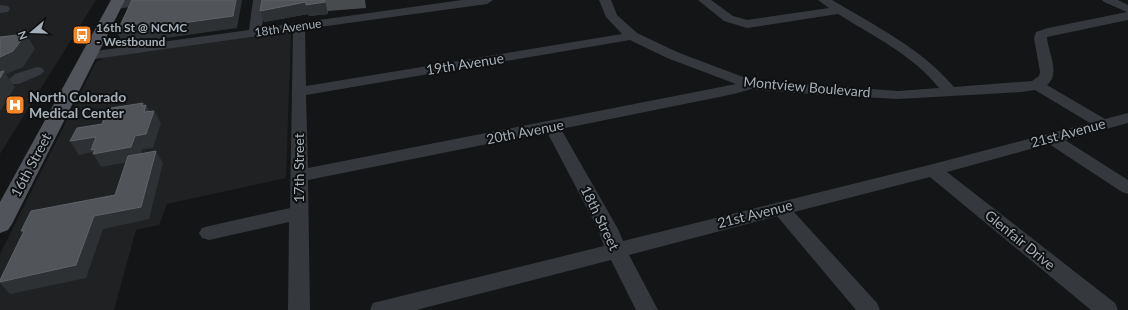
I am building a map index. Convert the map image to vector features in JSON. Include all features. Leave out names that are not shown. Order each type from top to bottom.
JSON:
[{"type":"main road","name":"16th Street","points":[[0,224],[116,3]]},
{"type":"street","points":[[116,3],[157,0]]},
{"type":"street","points":[[255,32],[259,0]]},
{"type":"street","name":"18th Avenue","points":[[88,56],[487,0]]},
{"type":"street","name":"Montview Boulevard","points":[[605,0],[612,17],[632,36],[672,55],[749,84],[811,90],[898,95],[1021,88],[1037,85]]},
{"type":"street","points":[[704,0],[727,19],[737,23],[747,24],[840,10]]},
{"type":"street","points":[[827,0],[840,10],[918,59],[949,91]]},
{"type":"street","points":[[1108,0],[1128,9]]},
{"type":"street","points":[[1102,124],[1037,85],[1046,78],[1047,72],[1040,38],[1048,32],[1128,16]]},
{"type":"street","name":"17th Street","points":[[299,26],[299,310]]},
{"type":"street","name":"19th Avenue","points":[[299,92],[632,36]]},
{"type":"street","points":[[14,81],[20,77],[37,71]]},
{"type":"street","name":"20th Avenue","points":[[299,176],[734,90],[749,84]]},
{"type":"street","name":"21st Avenue","points":[[381,310],[933,170],[1128,118]]},
{"type":"street","name":"18th Street","points":[[552,127],[608,229],[616,250],[647,310]]},
{"type":"street","points":[[1050,138],[1128,188]]},
{"type":"street","name":"Glenfair Drive","points":[[933,170],[1107,310]]},
{"type":"street","points":[[780,208],[870,310]]},
{"type":"street","points":[[209,233],[299,213]]},
{"type":"shaded area","name":"North Colorado Medical Center","points":[[0,0],[96,0],[0,154]]},
{"type":"shaded area","points":[[291,30],[286,178],[167,204],[159,225],[136,230],[114,310],[0,310],[0,254],[96,62],[105,57]]},
{"type":"building","points":[[132,0],[236,0],[233,16],[117,32]]},
{"type":"building","points":[[262,0],[325,0],[325,2],[306,5],[306,2],[260,11]]},
{"type":"building","points":[[26,34],[13,51],[0,57],[0,37]]},
{"type":"building","points":[[4,71],[0,78],[0,72]]},
{"type":"building","points":[[143,103],[142,106],[146,105],[144,112],[154,111],[146,134],[135,136],[131,147],[93,154],[95,149],[91,150],[96,137],[70,141],[77,128],[102,124],[106,112],[110,111],[111,108]]},
{"type":"building","points":[[156,151],[141,207],[94,216],[76,265],[0,282],[24,231],[21,231],[31,211],[115,195],[128,156]]},
{"type":"place","name":"16th St @ NCMC - Westbound","points":[[82,35]]},
{"type":"place","name":"North Colorado Medical Center","points":[[15,105]]}]
